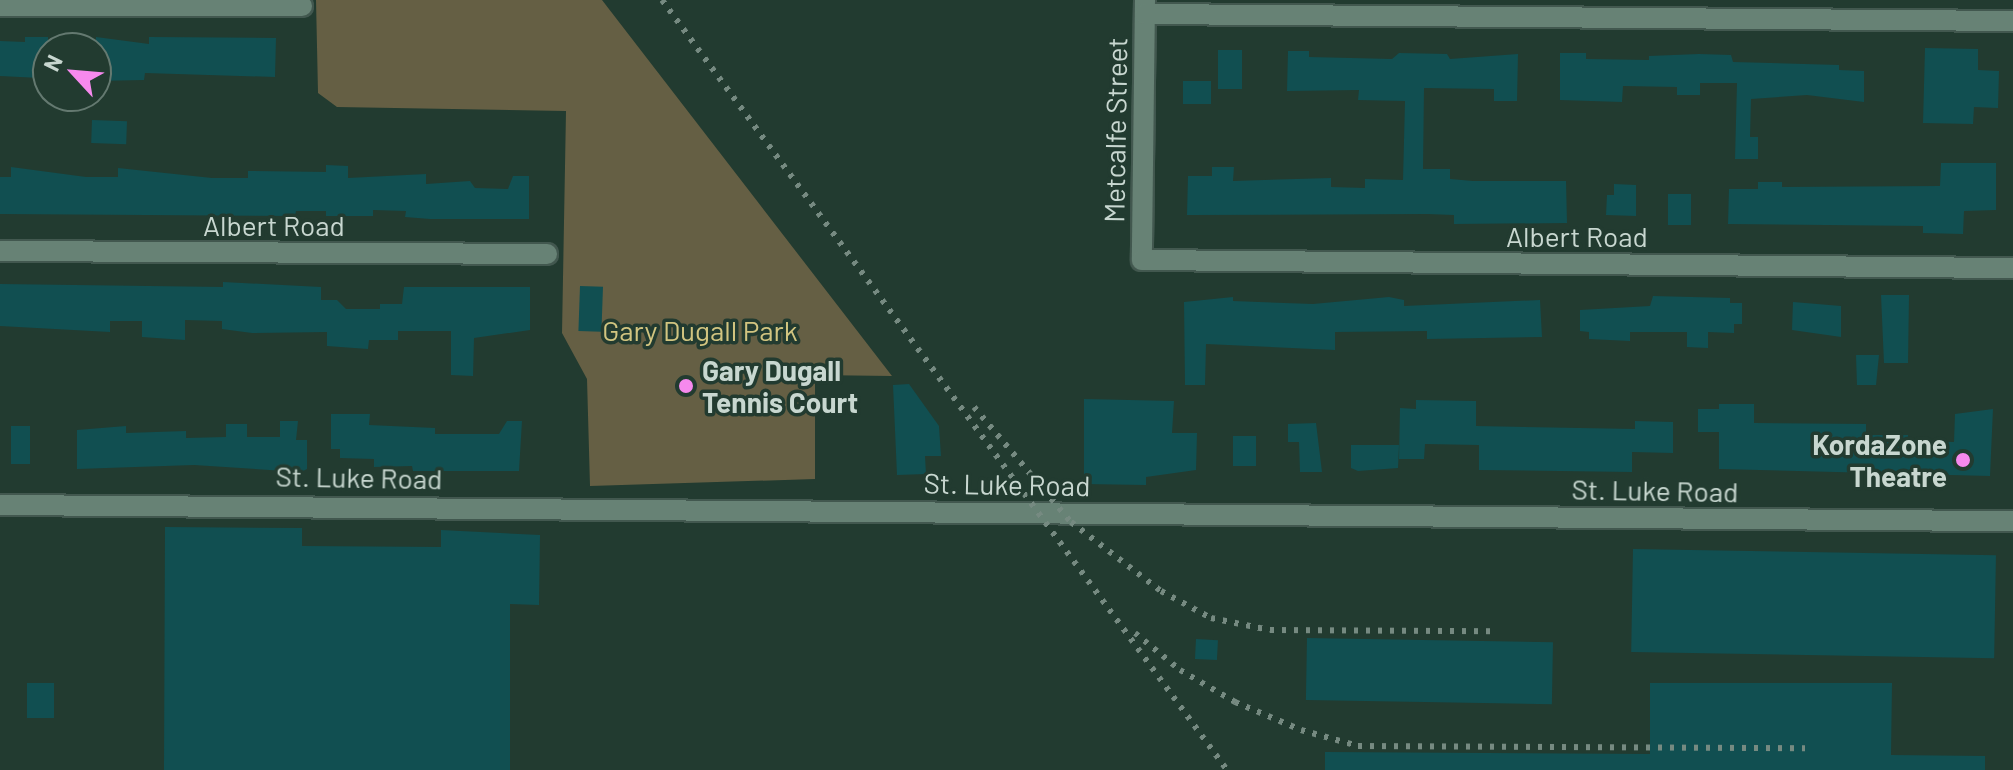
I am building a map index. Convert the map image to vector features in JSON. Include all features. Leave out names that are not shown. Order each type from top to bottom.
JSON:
[{"type":"street","points":[[0,6],[302,6]]},
{"type":"street","points":[[1145,7],[2013,21]]},
{"type":"street","name":"Metcalfe Street","points":[[1142,260],[1145,7]]},
{"type":"street","name":"Albert Road","points":[[0,251],[547,254]]},
{"type":"street","name":"Albert Road","points":[[1142,260],[2013,268]]},
{"type":"street","name":"St. Luke Road","points":[[0,505],[2013,521]]},
{"type":"green space","name":"Gary Dugall Park","points":[[316,0],[602,0],[892,376],[815,375],[815,479],[590,486],[587,379],[562,333],[566,111],[337,107],[318,93]]},
{"type":"building","points":[[25,37],[32,37],[32,78],[0,76],[0,41],[25,42]]},
{"type":"building","points":[[149,37],[276,38],[275,77],[145,73],[144,80],[112,81],[112,39],[149,44]]},
{"type":"building","points":[[1925,48],[1978,49],[1978,70],[1999,71],[1998,108],[1974,107],[1973,124],[1923,123]]},
{"type":"building","points":[[1218,50],[1242,50],[1242,89],[1218,89]]},
{"type":"building","points":[[1288,51],[1309,51],[1309,57],[1392,59],[1399,53],[1447,54],[1450,59],[1518,54],[1517,101],[1494,101],[1494,89],[1424,88],[1423,169],[1450,169],[1450,179],[1473,181],[1566,181],[1567,223],[1454,224],[1454,215],[1427,214],[1187,215],[1188,176],[1212,176],[1212,167],[1234,167],[1233,181],[1331,178],[1331,187],[1365,188],[1365,179],[1403,180],[1405,101],[1358,100],[1359,90],[1287,91]]},
{"type":"building","points":[[1560,53],[1586,53],[1586,59],[1649,60],[1649,56],[1731,55],[1733,62],[1839,65],[1839,70],[1864,71],[1864,102],[1807,95],[1751,99],[1750,137],[1758,137],[1758,159],[1735,159],[1737,83],[1700,83],[1700,95],[1677,95],[1677,87],[1623,86],[1622,102],[1560,100]]},
{"type":"building","points":[[1183,81],[1211,81],[1211,104],[1183,104]]},
{"type":"building","points":[[92,120],[127,121],[126,144],[91,143]]},
{"type":"building","points":[[1941,163],[1996,163],[1996,210],[1964,211],[1963,234],[1923,233],[1923,226],[1728,224],[1729,189],[1758,189],[1758,182],[1782,182],[1782,187],[1940,186]]},
{"type":"building","points":[[326,165],[348,166],[348,178],[426,174],[426,184],[470,181],[475,188],[508,189],[513,176],[529,176],[529,219],[430,219],[405,217],[406,211],[373,210],[373,216],[326,216],[326,211],[296,211],[295,216],[0,214],[0,177],[11,177],[11,167],[86,177],[118,177],[118,168],[212,178],[248,178],[248,171],[326,172]]},
{"type":"building","points":[[1614,184],[1636,185],[1636,216],[1606,215],[1607,195],[1614,195]]},
{"type":"building","points":[[1668,194],[1691,194],[1691,225],[1668,225]]},
{"type":"building","points":[[223,282],[321,287],[321,300],[337,300],[346,309],[380,309],[380,304],[402,304],[404,287],[530,287],[530,330],[474,338],[473,376],[451,375],[451,331],[398,331],[398,340],[369,340],[368,349],[327,346],[327,332],[252,333],[222,329],[222,321],[185,320],[185,340],[142,337],[142,321],[110,321],[110,332],[0,326],[0,284],[223,287]]},
{"type":"building","points":[[580,286],[603,287],[601,332],[578,331]]},
{"type":"building","points":[[1881,295],[1909,295],[1908,363],[1884,363]]},
{"type":"building","points":[[1653,296],[1730,298],[1730,303],[1742,303],[1742,324],[1734,324],[1734,333],[1708,332],[1708,348],[1687,347],[1687,332],[1630,332],[1630,341],[1589,339],[1589,332],[1580,331],[1580,310],[1650,306]]},
{"type":"building","points":[[1233,297],[1233,301],[1313,304],[1389,297],[1404,300],[1404,306],[1540,300],[1542,337],[1427,339],[1427,331],[1335,332],[1335,350],[1206,344],[1205,385],[1185,385],[1184,302]]},
{"type":"building","points":[[1793,302],[1841,306],[1841,337],[1792,330]]},
{"type":"building","points":[[1856,355],[1879,355],[1876,385],[1857,385]]},
{"type":"building","points":[[909,384],[939,426],[941,456],[925,456],[926,474],[897,475],[893,385]]},
{"type":"building","points":[[1084,399],[1174,401],[1172,433],[1197,433],[1196,470],[1146,477],[1146,485],[1084,484]]},
{"type":"building","points":[[1416,400],[1476,401],[1476,426],[1635,429],[1635,421],[1673,422],[1673,453],[1632,452],[1632,472],[1479,470],[1479,445],[1425,444],[1424,459],[1399,459],[1400,408],[1416,409]]},
{"type":"building","points":[[1719,404],[1754,404],[1754,423],[1866,424],[1866,435],[1908,435],[1908,441],[1954,442],[1955,414],[1993,409],[1990,476],[1719,469],[1719,432],[1698,432],[1698,409],[1719,409]]},
{"type":"building","points":[[331,414],[370,414],[369,425],[435,428],[435,434],[499,434],[507,421],[522,421],[519,471],[413,471],[412,466],[374,467],[374,459],[340,458],[340,449],[331,449]]},
{"type":"building","points":[[280,421],[298,421],[296,440],[307,440],[307,469],[301,472],[194,465],[77,469],[77,430],[126,426],[126,433],[186,431],[186,438],[226,437],[226,424],[247,424],[247,437],[280,437]]},
{"type":"building","points":[[1316,423],[1322,472],[1300,472],[1299,442],[1288,442],[1288,424]]},
{"type":"building","points":[[11,426],[30,426],[30,464],[11,464]]},
{"type":"building","points":[[1233,436],[1256,436],[1256,466],[1233,466]]},
{"type":"building","points":[[1351,445],[1399,445],[1398,468],[1358,471],[1351,468]]},
{"type":"building","points":[[165,527],[302,528],[302,546],[441,547],[441,530],[540,535],[539,605],[510,604],[510,770],[164,770]]},
{"type":"building","points":[[1633,549],[1996,555],[1994,658],[1631,652]]},
{"type":"building","points":[[1307,638],[1553,642],[1552,704],[1306,700]]},
{"type":"building","points":[[1196,639],[1218,640],[1217,660],[1195,659]]},
{"type":"building","points":[[27,683],[54,683],[54,718],[27,718]]},
{"type":"building","points":[[1650,683],[1892,683],[1891,755],[1985,756],[1985,770],[1325,770],[1325,752],[1650,754]]},
{"type":"railway","points":[[662,0],[1227,770]]},
{"type":"railway","points":[[974,407],[1071,522],[1161,591],[1211,618],[1270,630],[1494,631]]},
{"type":"railway","points":[[1135,633],[1180,670],[1235,702],[1301,730],[1358,746],[1805,748]]},
{"type":"place","name":"Gary Dugall Tennis Court","points":[[686,386]]},
{"type":"place","name":"KordaZone Theatre","points":[[1963,460]]}]
